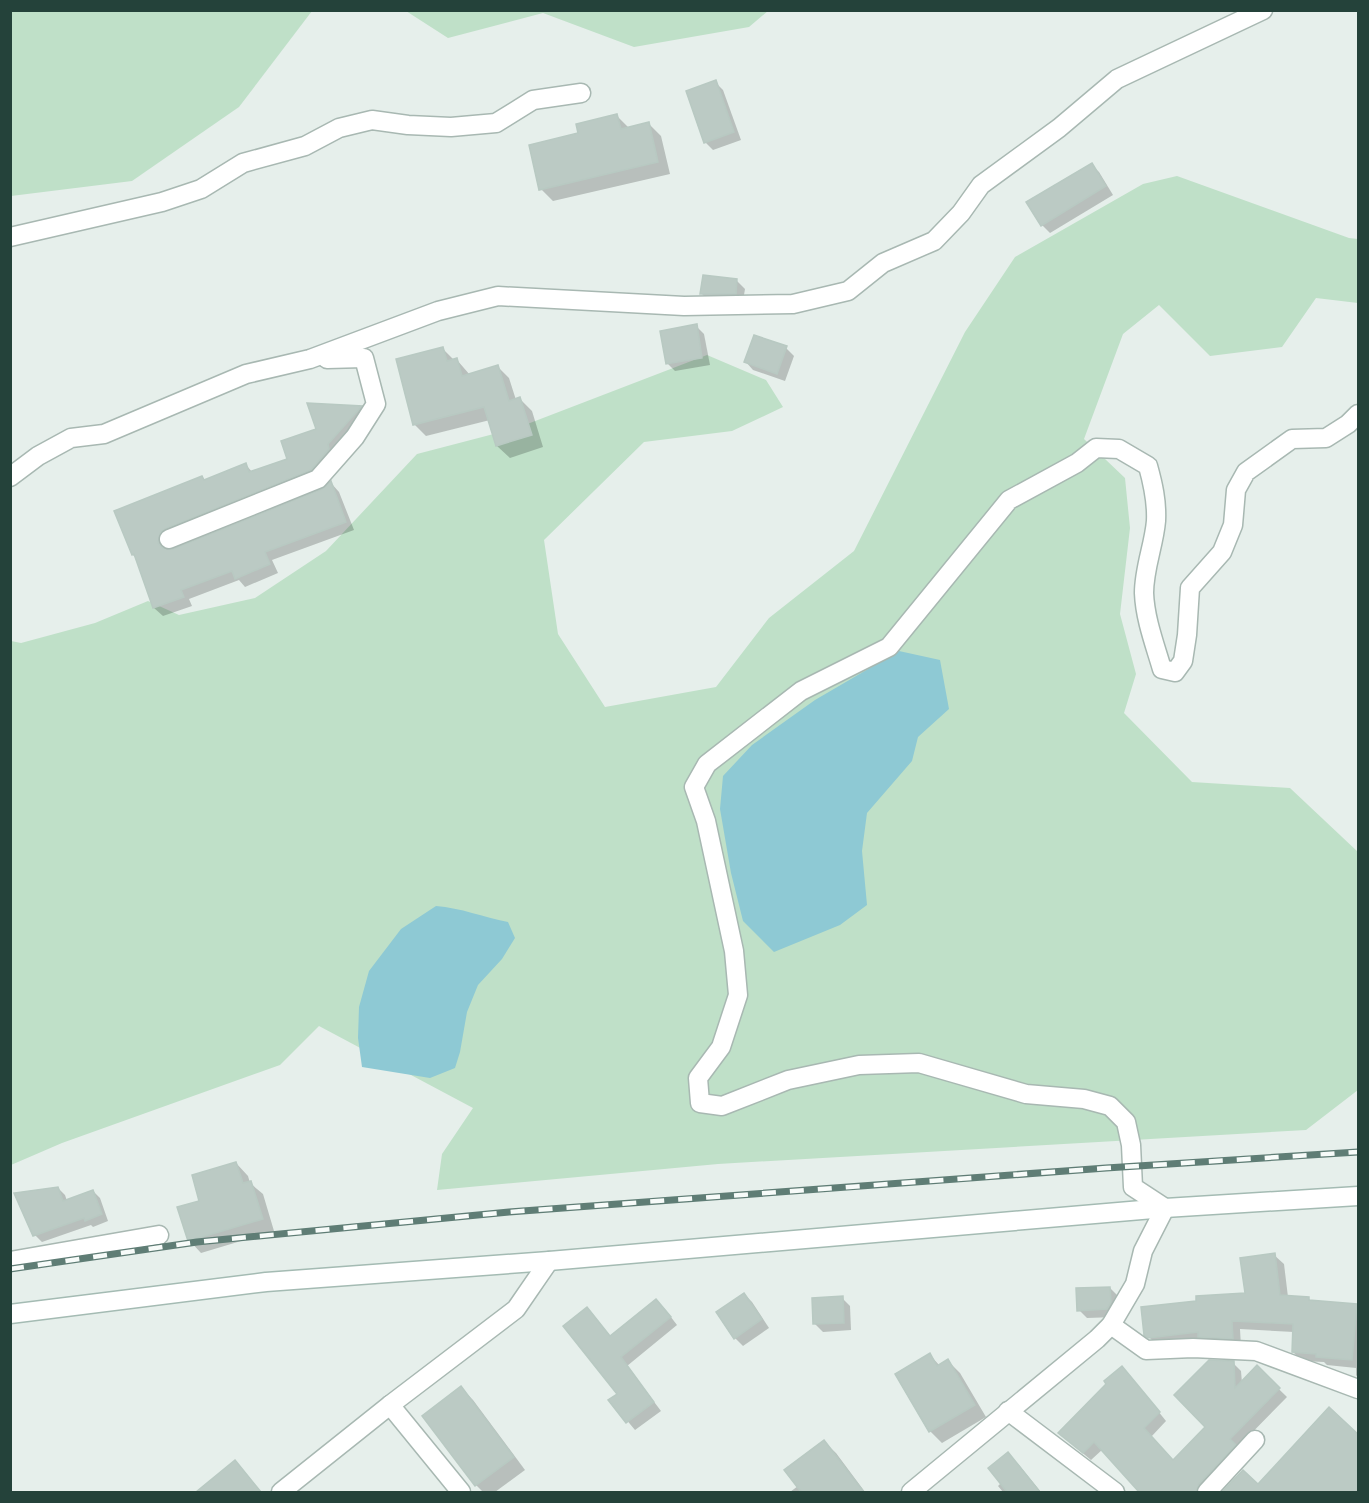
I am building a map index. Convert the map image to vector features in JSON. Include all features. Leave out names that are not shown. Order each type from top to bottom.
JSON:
[{"type":"street","points":[[10,477],[38,456],[71,438],[104,434],[246,374],[310,359],[438,311],[498,296],[684,306],[793,304],[848,291],[883,263],[934,241],[961,213],[981,185],[1059,129],[1117,79],[1263,10]]},
{"type":"street","points":[[10,237],[162,202],[201,189],[243,163],[305,146],[339,128],[372,120],[408,125],[451,127],[496,123],[532,100],[581,93]]},
{"type":"street","points":[[169,539],[318,479],[355,437],[376,404],[364,358],[310,359]]},
{"type":"street","points":[[1165,1209],[1133,1187],[1131,1145],[1126,1122],[1110,1106],[1084,1099],[1026,1094],[919,1063],[859,1065],[788,1080],[722,1106],[700,1103],[698,1078],[722,1047],[738,995],[734,951],[706,821],[694,787],[707,764],[801,691],[889,646],[1009,500],[1077,463],[1096,448],[1119,448],[1148,466],[1155,490],[1156,521],[1147,562],[1144,593],[1148,621],[1162,669],[1176,672],[1183,662],[1190,588],[1222,552],[1233,525],[1236,490],[1246,472],[1292,440],[1326,438],[1359,414]]},
{"type":"street","points":[[10,1314],[266,1282],[549,1261],[1165,1209],[1359,1196]]},
{"type":"street","points":[[911,1492],[1112,1325],[1135,1284],[1143,1251],[1165,1209]]},
{"type":"street","points":[[10,1261],[159,1235]]},
{"type":"street","points":[[281,1492],[516,1309],[549,1261]]},
{"type":"street","points":[[1112,1325],[1146,1350],[1193,1348],[1256,1351],[1359,1389]]},
{"type":"street","points":[[390,1405],[461,1492]]},
{"type":"street","points":[[1008,1411],[1115,1492]]},
{"type":"street","points":[[1207,1492],[1256,1440]]},
{"type":"green space","points":[[768,10],[749,27],[634,47],[543,13],[448,38],[406,11]]},
{"type":"green space","points":[[10,11],[312,11],[239,107],[132,181],[11,196]]},
{"type":"green space","points":[[1177,176],[1349,238],[1358,239],[1358,303],[1316,298],[1282,347],[1210,356],[1159,305],[1123,334],[1084,439],[1125,478],[1130,528],[1120,614],[1136,674],[1124,713],[1192,782],[1290,788],[1358,852],[1358,1090],[1306,1130],[718,1164],[437,1190],[442,1154],[473,1108],[319,1026],[280,1065],[62,1143],[11,1165],[11,641],[21,643],[95,623],[148,601],[179,615],[255,598],[326,551],[417,454],[517,428],[707,355],[766,380],[783,407],[732,431],[644,442],[544,540],[558,634],[605,707],[716,687],[769,618],[854,551],[965,332],[1015,257],[1143,184]]},
{"type":"water","points":[[899,651],[940,660],[949,709],[918,737],[912,761],[867,813],[862,851],[867,905],[840,925],[774,952],[743,921],[731,873],[720,809],[723,776],[752,745],[815,700]]},
{"type":"water","points":[[436,906],[508,922],[515,938],[502,959],[478,985],[467,1012],[455,1068],[430,1078],[362,1067],[358,1038],[359,1007],[369,971],[401,929]]},
{"type":"building","points":[[716,80],[734,132],[704,143],[686,91]]},
{"type":"building","points":[[617,114],[621,129],[649,122],[658,162],[539,190],[529,145],[578,133],[576,124]]},
{"type":"building","points":[[1092,163],[1106,186],[1041,226],[1026,202]]},
{"type":"building","points":[[703,275],[737,279],[736,294],[700,294]]},
{"type":"building","points":[[697,324],[702,358],[666,364],[660,331]]},
{"type":"building","points":[[754,335],[787,346],[777,374],[744,362]]},
{"type":"building","points":[[443,347],[447,361],[457,358],[462,376],[498,365],[509,401],[520,397],[532,435],[496,446],[484,407],[413,425],[396,359]]},
{"type":"building","points":[[307,403],[362,406],[328,444],[329,449],[311,470],[165,529],[160,533],[158,543],[163,548],[173,549],[322,489],[331,481],[346,522],[265,552],[270,564],[235,579],[232,571],[181,590],[184,597],[153,608],[134,554],[132,555],[114,511],[202,476],[204,480],[246,463],[249,472],[287,459],[281,441],[316,429]]},
{"type":"building","points":[[236,1162],[243,1183],[251,1181],[263,1219],[188,1241],[177,1207],[199,1201],[192,1175]]},
{"type":"building","points":[[58,1187],[63,1201],[93,1190],[102,1214],[33,1236],[14,1193]]},
{"type":"building","points":[[1275,1253],[1280,1295],[1357,1304],[1352,1360],[1292,1352],[1293,1324],[1232,1321],[1233,1339],[1198,1337],[1198,1332],[1148,1338],[1144,1335],[1141,1307],[1196,1301],[1196,1296],[1245,1293],[1240,1258]]},
{"type":"building","points":[[1110,1287],[1111,1302],[1107,1309],[1077,1311],[1076,1288]]},
{"type":"building","points":[[744,1293],[762,1319],[734,1339],[716,1312]]},
{"type":"building","points":[[843,1296],[844,1323],[813,1324],[812,1298]]},
{"type":"building","points":[[656,1299],[671,1317],[621,1357],[654,1402],[626,1423],[608,1400],[617,1394],[563,1326],[587,1307],[610,1336]]},
{"type":"building","points":[[930,1353],[937,1366],[948,1359],[975,1405],[929,1432],[895,1374]]},
{"type":"building","points":[[1209,1360],[1234,1361],[1235,1388],[1257,1365],[1280,1388],[1230,1439],[1236,1445],[1199,1484],[1196,1492],[1139,1492],[1094,1442],[1083,1453],[1058,1433],[1106,1384],[1104,1381],[1122,1366],[1160,1412],[1144,1428],[1173,1460],[1205,1427],[1174,1395]]},
{"type":"building","points":[[461,1386],[514,1457],[475,1486],[422,1416]]},
{"type":"building","points":[[1329,1407],[1359,1435],[1359,1492],[1222,1492],[1243,1470],[1258,1484]]},
{"type":"building","points":[[824,1440],[864,1492],[801,1492],[784,1470]]},
{"type":"building","points":[[1008,1452],[1040,1492],[1007,1492],[988,1468]]},
{"type":"building","points":[[235,1460],[261,1492],[196,1492]]},
{"type":"railway","points":[[10,1269],[197,1242],[509,1212],[1106,1168],[1358,1152]]}]
